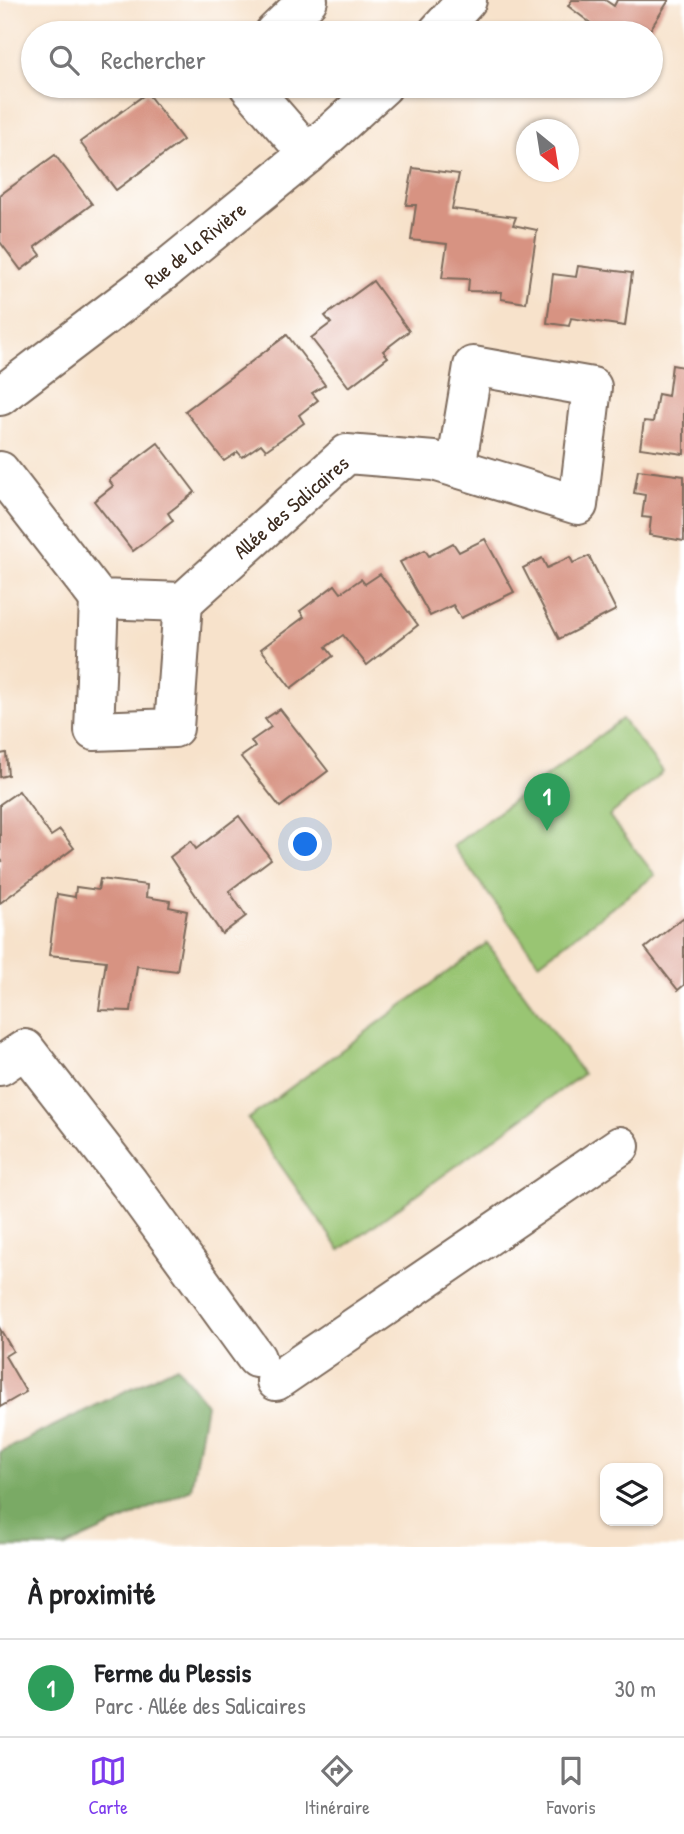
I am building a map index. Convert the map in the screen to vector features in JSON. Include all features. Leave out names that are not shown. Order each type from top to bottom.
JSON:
[{"type":"street","points":[[287,21],[309,0]]},
{"type":"street","points":[[448,21],[467,0]]},
{"type":"street","points":[[259,98],[308,154]]},
{"type":"street","name":"Rue de la Rivière","points":[[0,396],[164,271],[308,154],[370,98]]},
{"type":"street","name":"Allée des Salicaires","points":[[183,603],[347,454],[434,461],[456,468]]},
{"type":"street","points":[[0,471],[99,599],[94,731],[174,729],[183,603],[99,599]]},
{"type":"street","points":[[13,1058],[130,1183],[266,1369],[620,1146]]},
{"type":"green space","points":[[622,719],[663,772],[609,816],[655,875],[539,963],[453,846]]},
{"type":"green space","points":[[487,943],[583,1074],[340,1250],[248,1119]]},
{"type":"green space","points":[[177,1366],[206,1404],[191,1489],[65,1547],[0,1547],[0,1452]]},
{"type":"building","points":[[572,0],[605,0],[614,6],[617,0],[669,0],[656,21],[588,21],[568,6]]},
{"type":"building","points":[[140,98],[151,98],[183,140],[116,190],[80,142]]},
{"type":"building","points":[[55,155],[92,204],[35,247],[41,255],[21,270],[0,242],[0,195]]},
{"type":"building","points":[[413,168],[459,174],[452,209],[516,217],[513,225],[537,230],[526,303],[501,299],[502,292],[468,291],[469,279],[442,278],[447,244],[411,240],[416,205],[406,205]]},
{"type":"building","points":[[578,266],[632,273],[625,326],[571,318],[569,326],[547,323],[553,274],[576,277]]},
{"type":"building","points":[[373,281],[409,331],[383,351],[388,357],[349,387],[311,338],[331,323],[325,316]]},
{"type":"building","points":[[287,335],[325,385],[312,393],[318,400],[299,415],[304,423],[266,450],[261,444],[242,457],[238,452],[224,461],[185,411]]},
{"type":"building","points":[[672,365],[684,367],[684,454],[640,448],[644,421],[653,422],[658,394],[668,396]]},
{"type":"building","points":[[158,443],[195,492],[168,513],[173,521],[133,551],[94,501],[113,486],[109,480]]},
{"type":"building","points":[[638,470],[684,476],[684,541],[649,535],[651,518],[642,517],[645,495],[634,493]]},
{"type":"building","points":[[485,539],[514,592],[461,618],[453,605],[430,616],[400,562],[425,550],[429,556],[453,543],[459,552]]},
{"type":"building","points":[[589,556],[616,610],[559,639],[523,568],[542,558],[547,568],[570,557],[573,563]]},
{"type":"building","points":[[380,574],[418,625],[367,665],[343,635],[326,647],[333,656],[291,688],[261,649],[304,617],[300,611],[335,585],[341,593],[361,579],[365,584]]},
{"type":"building","points":[[280,709],[328,771],[280,807],[241,757],[255,747],[251,741],[271,727],[265,719]]},
{"type":"building","points":[[6,753],[8,775],[0,777],[0,754]]},
{"type":"building","points":[[19,791],[51,836],[60,830],[74,848],[0,903],[0,804]]},
{"type":"building","points":[[239,816],[271,859],[229,891],[246,916],[222,934],[170,857],[191,841],[196,849]]},
{"type":"building","points":[[100,879],[147,885],[146,897],[170,901],[169,907],[187,911],[177,971],[137,966],[131,1011],[99,1010],[106,961],[49,955],[57,894],[75,897],[76,887],[98,890]]},
{"type":"building","points":[[684,917],[684,985],[678,990],[645,948]]},
{"type":"building","points":[[0,1329],[13,1351],[5,1356],[26,1392],[0,1407]]},
{"type":"place","name":"Ferme du Plessis","points":[[547,831]]}]
